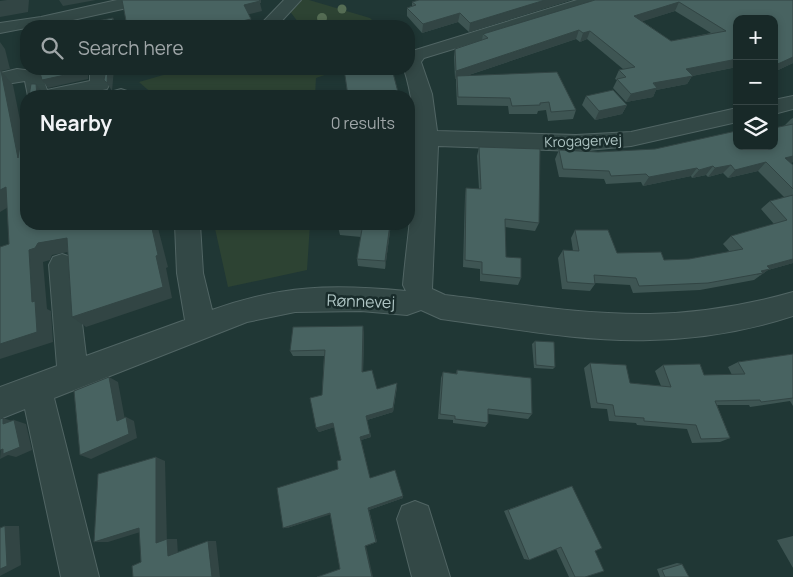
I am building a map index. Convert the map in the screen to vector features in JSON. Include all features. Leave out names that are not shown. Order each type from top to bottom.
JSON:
[{"type":"street","points":[[49,20],[140,0]]},
{"type":"street","points":[[274,20],[293,0]]},
{"type":"street","points":[[415,57],[417,54],[595,0]]},
{"type":"street","points":[[0,28],[20,25]]},
{"type":"street","points":[[0,41],[20,31]]},
{"type":"street","points":[[415,74],[422,94],[427,138],[417,284],[422,297],[440,307],[632,327],[707,322],[776,310],[793,304]]},
{"type":"street","points":[[0,79],[17,75],[34,76],[37,90]]},
{"type":"street","points":[[75,90],[100,85],[100,75]]},
{"type":"street","points":[[778,106],[793,102]]},
{"type":"street","name":"Krogagervej","points":[[427,138],[576,143],[631,139],[733,116]]},
{"type":"street","points":[[181,230],[201,326]]},
{"type":"street","points":[[62,265],[73,375]]},
{"type":"street","name":"Rønnevej","points":[[0,403],[246,310],[295,300],[361,299],[407,303],[422,297]]},
{"type":"street","points":[[36,389],[80,577]]},
{"type":"street","points":[[415,518],[432,577]]},
{"type":"green space","points":[[299,0],[309,0],[372,20],[296,20],[289,10]]},
{"type":"green space","points":[[163,75],[325,75],[316,78],[315,90],[148,90],[139,82]]},
{"type":"green space","points":[[215,230],[310,230],[307,270],[228,287]]},
{"type":"building","points":[[122,0],[260,1],[244,5],[251,19],[247,20],[126,20]]},
{"type":"building","points":[[419,0],[545,0],[470,23],[460,13],[423,24],[407,8],[416,5],[412,2]]},
{"type":"building","points":[[595,0],[793,0],[793,57],[778,64],[778,15],[733,15],[733,60],[686,69],[693,76],[653,83],[657,88],[631,94],[617,79],[626,77],[619,70],[635,67],[590,31],[583,33],[579,30],[456,71],[455,49],[488,38],[483,34]],"holes":[[[679,2],[726,31],[671,41],[634,16]]]},
{"type":"building","points":[[1,71],[18,158],[20,146],[20,230],[152,230],[163,287],[72,317],[67,238],[38,243],[35,248],[29,250],[32,302],[35,301],[37,332],[0,344],[0,247],[9,244],[6,187],[0,190]]},
{"type":"building","points":[[557,72],[576,110],[551,112],[549,102],[540,103],[540,105],[512,106],[510,98],[458,97],[457,76]]},
{"type":"building","points":[[41,75],[65,75],[42,80]]},
{"type":"building","points":[[105,75],[108,75],[107,83],[104,80]]},
{"type":"building","points":[[345,75],[394,75],[397,90],[347,90]]},
{"type":"building","points":[[31,84],[36,84],[36,90],[30,90]]},
{"type":"building","points":[[613,90],[627,105],[599,111],[586,96]]},
{"type":"building","points":[[793,124],[793,156],[785,158],[793,165],[793,189],[766,162],[735,170],[731,165],[715,168],[713,166],[699,170],[697,168],[649,177],[646,174],[611,176],[609,171],[563,169],[559,150],[598,152],[655,149],[733,132],[733,150],[778,150],[778,127]]},
{"type":"building","points":[[479,147],[540,149],[539,223],[505,219],[506,257],[521,258],[521,278],[482,274],[482,262],[465,260],[466,188],[481,189]]},
{"type":"building","points":[[793,195],[793,259],[767,266],[770,269],[761,271],[763,273],[708,283],[639,286],[636,278],[594,275],[595,284],[567,282],[563,250],[579,251],[575,230],[608,230],[617,253],[661,252],[664,260],[689,259],[743,249],[731,236],[787,220],[770,201]]},
{"type":"building","points":[[362,230],[389,230],[385,261],[357,259]]},
{"type":"building","points":[[363,326],[362,372],[372,370],[377,389],[397,383],[393,408],[366,416],[370,434],[360,437],[370,478],[395,470],[403,496],[368,508],[376,542],[365,546],[372,577],[317,577],[340,569],[330,513],[283,528],[277,488],[338,469],[337,461],[341,460],[333,423],[316,428],[310,398],[322,395],[325,350],[290,351],[293,327]]},
{"type":"building","points":[[535,341],[554,342],[555,367],[536,365]]},
{"type":"building","points":[[793,354],[793,398],[761,402],[760,400],[715,401],[730,438],[701,439],[696,425],[644,421],[644,418],[615,416],[613,405],[597,403],[590,363],[626,365],[630,383],[671,387],[663,365],[700,364],[704,375],[745,374],[738,362]]},
{"type":"building","points":[[457,370],[531,378],[532,414],[488,409],[488,423],[455,419],[455,416],[440,414],[443,372],[457,374]]},
{"type":"building","points":[[109,377],[117,421],[126,417],[129,434],[80,455],[74,391]]},
{"type":"building","points":[[3,418],[3,424],[14,420],[20,447],[3,454],[3,449],[0,450],[0,419]]},
{"type":"building","points":[[156,457],[156,543],[167,539],[168,556],[208,541],[212,577],[133,577],[132,566],[141,562],[139,528],[94,542],[98,474]]},
{"type":"building","points":[[572,486],[602,548],[595,551],[604,571],[585,577],[575,577],[561,547],[529,560],[508,510]]},
{"type":"building","points":[[5,526],[7,566],[0,569],[0,528]]},
{"type":"building","points":[[682,564],[689,577],[665,577],[662,570]]}]
